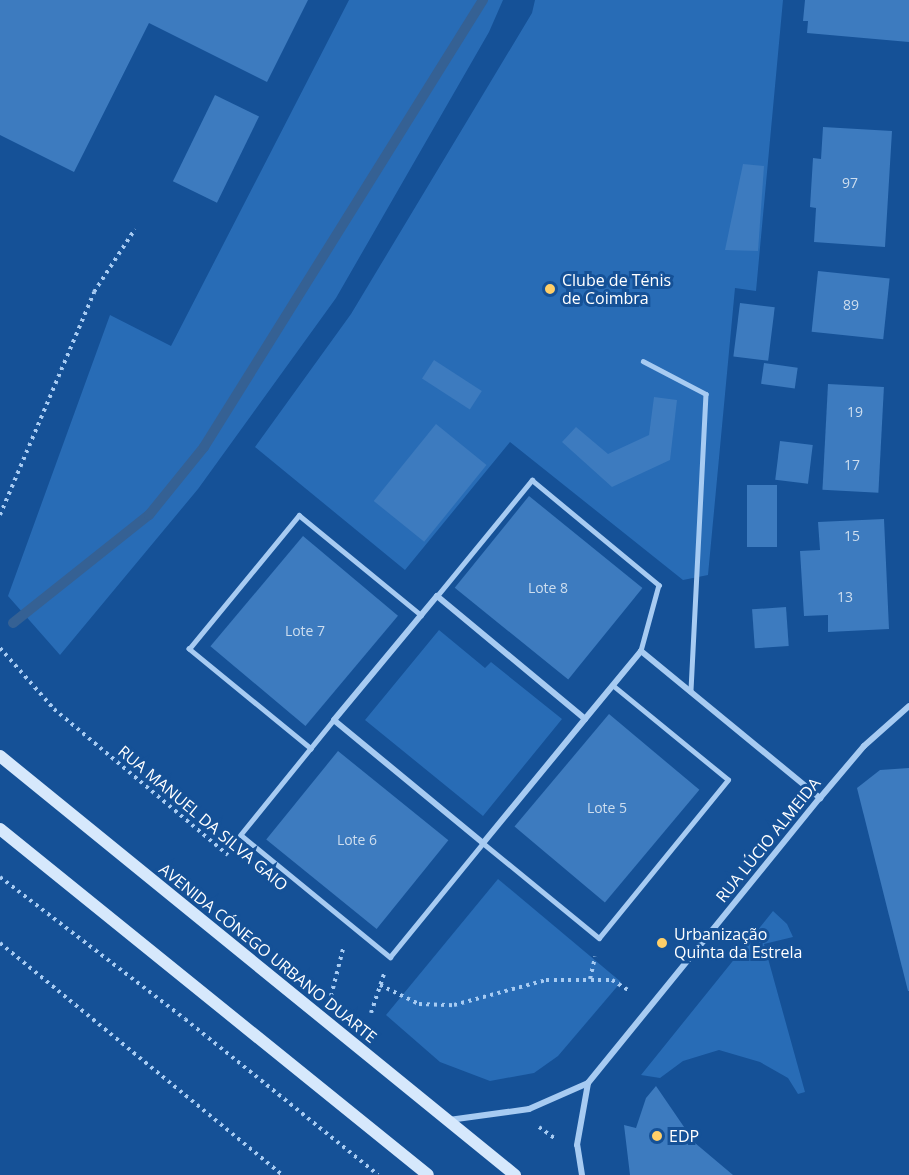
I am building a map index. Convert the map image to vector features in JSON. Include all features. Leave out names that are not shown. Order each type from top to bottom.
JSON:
[{"type":"main road","name":"AVENIDA CÓNEGO URBANO DUARTE","points":[[0,756],[515,1175]]},
{"type":"main road","points":[[0,829],[428,1175]]},
{"type":"street","points":[[585,719],[436,596],[334,720],[483,843],[641,651],[820,798]]},
{"type":"street","name":"RUA LÚCIO ALMEIDA","points":[[447,1120],[529,1109],[588,1083],[864,746],[909,706]]},
{"type":"street","name":"RUA LÚCIO ALMEIDA","points":[[582,1175],[577,1145],[588,1083]]},
{"type":"lane","points":[[643,361],[706,394],[691,692]]},
{"type":"lane","points":[[436,596],[532,480],[659,585],[641,651]]},
{"type":"lane","points":[[311,749],[189,649],[299,515],[421,615]]},
{"type":"lane","points":[[334,720],[241,834],[390,957],[483,843],[599,938],[728,780],[613,686]]},
{"type":"path","points":[[0,515],[94,292],[135,229]]},
{"type":"path","name":"RUA MANUEL DA SILVA GAIO","points":[[0,648],[54,709],[230,856]]},
{"type":"path","points":[[0,877],[185,1019],[378,1175]]},
{"type":"path","points":[[0,943],[282,1175]]},
{"type":"path","points":[[323,1019],[345,951],[336,944]]},
{"type":"path","points":[[371,1013],[390,957]]},
{"type":"path","points":[[380,986],[419,1004],[454,1005],[546,980],[612,980],[631,992]]},
{"type":"path","points":[[536,1125],[560,1143]]},
{"type":"shaded area","points":[[349,0],[503,0],[489,32],[336,298],[198,489],[60,655],[8,596],[110,315],[171,346]]},
{"type":"shaded area","name":"Clube de Ténis de Coimbra","points":[[535,0],[783,0],[756,291],[735,288],[708,575],[683,580],[510,442],[405,570],[255,447],[351,314],[532,13]]},
{"type":"shaded area","points":[[439,630],[485,668],[491,662],[562,719],[483,816],[365,720]]},
{"type":"shaded area","points":[[498,879],[621,982],[558,1056],[534,1073],[490,1081],[440,1062],[386,1015]]},
{"type":"shaded area","points":[[773,911],[787,924],[793,937],[764,944],[805,1092],[798,1094],[788,1078],[760,1062],[719,1050],[683,1061],[660,1078],[641,1075]]},
{"type":"building","points":[[0,0],[308,0],[267,82],[149,23],[74,172],[0,135]]},
{"type":"building","points":[[805,0],[909,0],[909,42],[807,33],[808,21],[803,21]]},
{"type":"building","points":[[215,95],[259,116],[217,203],[173,181]]},
{"type":"building","points":[[823,127],[892,131],[885,247],[814,242],[816,208],[810,207],[813,158],[821,159]]},
{"type":"building","points":[[743,164],[764,166],[758,251],[725,250]]},
{"type":"building","points":[[818,271],[890,279],[883,339],[812,332]]},
{"type":"building","points":[[740,303],[775,307],[768,361],[733,357]]},
{"type":"building","points":[[434,360],[482,391],[470,409],[422,378]]},
{"type":"building","points":[[764,363],[798,368],[795,389],[761,384]]},
{"type":"building","points":[[828,384],[884,387],[878,493],[822,490]]},
{"type":"building","points":[[654,397],[677,400],[670,460],[612,487],[562,442],[576,427],[608,454],[649,435]]},
{"type":"building","points":[[436,424],[487,465],[424,542],[374,501]]},
{"type":"building","points":[[780,441],[813,445],[808,484],[775,480]]},
{"type":"building","points":[[747,485],[777,485],[777,547],[747,547]]},
{"type":"building","points":[[529,496],[642,588],[568,680],[455,588]]},
{"type":"building","points":[[884,519],[889,629],[828,632],[828,615],[804,616],[800,551],[820,550],[818,522]]},
{"type":"building","points":[[303,536],[398,616],[305,726],[210,646]]},
{"type":"building","points":[[786,607],[789,646],[755,648],[752,609]]},
{"type":"building","points":[[609,714],[699,790],[605,902],[515,827]]},
{"type":"building","points":[[338,751],[448,840],[377,929],[266,840]]},
{"type":"building","points":[[909,768],[908,991],[857,788],[880,770]]},
{"type":"building","name":"EDP","points":[[656,1086],[695,1143],[733,1175],[630,1175],[624,1125],[636,1128],[646,1098]]},
{"type":"waterway","points":[[13,623],[149,515],[204,447],[483,0]]},
{"type":"place","name":"Clube de Ténis de Coimbra","points":[[550,289]]},
{"type":"place","name":"Urbanização Quinta da Estrela","points":[[662,943]]},
{"type":"place","name":"EDP","points":[[657,1136]]}]
